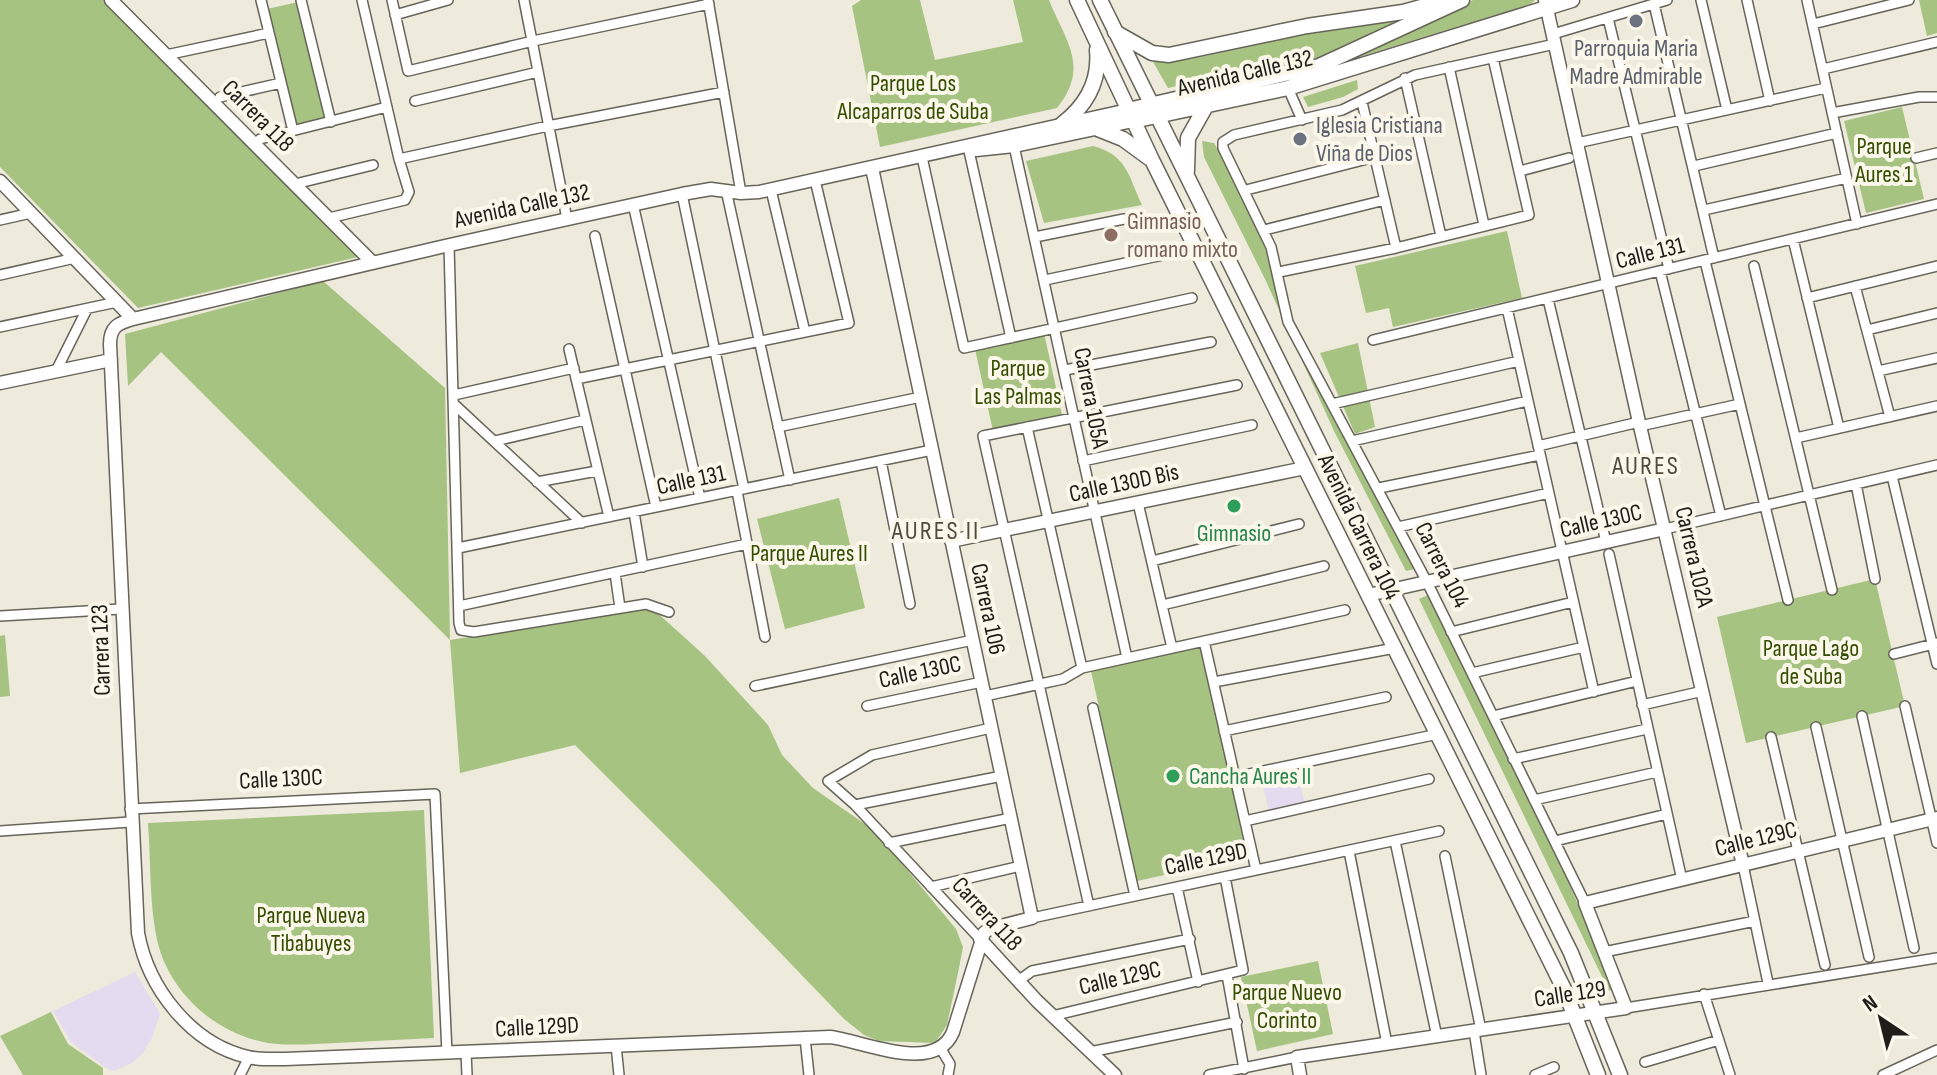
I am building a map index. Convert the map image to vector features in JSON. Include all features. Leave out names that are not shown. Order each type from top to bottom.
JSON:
[{"type":"main road","name":"Avenida Carrera 104","points":[[1077,0],[1152,160],[1576,1016],[1598,1075]]},
{"type":"main road","name":"Avenida Carrera 104","points":[[1100,0],[1571,953],[1620,1075]]},
{"type":"main road","points":[[1114,32],[1152,53],[1169,55],[1219,47],[1307,26],[1403,12],[1447,0]]},
{"type":"main road","name":"Avenida Calle 132","points":[[1131,116],[1319,66],[1462,0]]},
{"type":"main road","name":"Avenida Calle 132","points":[[1154,110],[1206,106],[1288,88],[1546,4],[1572,0]]},
{"type":"main road","points":[[1062,124],[1073,116],[1090,94],[1098,63],[1096,45]]},
{"type":"main road","points":[[1188,179],[1188,138],[1206,106]]},
{"type":"main road","points":[[1098,129],[1123,139],[1152,160]]},
{"type":"street","points":[[263,0],[293,131]]},
{"type":"street","points":[[301,0],[331,122]]},
{"type":"street","points":[[329,218],[405,200],[409,192],[362,0]]},
{"type":"street","points":[[392,0],[408,71],[708,2],[741,193]]},
{"type":"street","points":[[395,15],[448,0]]},
{"type":"street","points":[[524,0],[567,219]]},
{"type":"street","points":[[1288,88],[1302,120],[1362,102],[1405,78],[1493,58],[1667,0]]},
{"type":"street","points":[[1701,0],[1727,110]]},
{"type":"street","points":[[1747,0],[1770,101]]},
{"type":"street","points":[[1807,0],[1857,224]]},
{"type":"street","points":[[1813,24],[1909,0]]},
{"type":"street","name":"Carrera 118","points":[[116,1],[373,263]]},
{"type":"street","name":"Carrera 102A","points":[[1546,4],[1768,983]]},
{"type":"street","points":[[1654,4],[1704,210],[1709,260],[1740,404],[1788,600]]},
{"type":"street","points":[[1608,18],[1721,516]]},
{"type":"street","points":[[166,55],[269,33]]},
{"type":"street","points":[[1823,69],[1937,42]]},
{"type":"street","points":[[1279,272],[1396,248],[1529,215],[1493,58]]},
{"type":"street","points":[[1449,67],[1484,225]]},
{"type":"street","points":[[415,101],[538,72]]},
{"type":"street","points":[[1405,78],[1441,236]]},
{"type":"street","points":[[220,97],[281,83]]},
{"type":"street","points":[[1577,143],[1826,88]]},
{"type":"street","points":[[399,159],[724,92]]},
{"type":"street","points":[[1832,113],[1919,97],[1937,97]]},
{"type":"street","points":[[1362,102],[1396,248]]},
{"type":"street","points":[[260,139],[387,107]]},
{"type":"street","name":"Avenida Calle 132","points":[[133,319],[682,194],[711,189],[741,193],[771,190],[1062,124],[1131,116]]},
{"type":"street","name":"Avenida Calle 132","points":[[922,157],[1014,146],[1098,129],[1131,116]]},
{"type":"street","name":"Carrera 104","points":[[1302,120],[1234,135],[1223,142],[1223,148],[1264,230],[1279,272],[1288,322],[1379,488],[1555,841],[1585,903],[1626,1008]]},
{"type":"street","points":[[1694,166],[1837,133]]},
{"type":"street","name":"Carrera 105A","points":[[1014,146],[1127,658]]},
{"type":"street","points":[[969,151],[1011,338]]},
{"type":"street","points":[[1916,158],[1937,153]]},
{"type":"street","points":[[922,157],[964,348],[1192,298]]},
{"type":"street","points":[[1246,190],[1375,157]]},
{"type":"street","points":[[1520,171],[1569,158]]},
{"type":"street","points":[[295,184],[373,165]]},
{"type":"street","name":"Carrera 106","points":[[872,168],[1032,918]]},
{"type":"street","points":[[1704,210],[1847,178]]},
{"type":"street","points":[[576,379],[849,323],[815,180]]},
{"type":"street","points":[[0,181],[133,319]]},
{"type":"street","points":[[726,190],[790,480]]},
{"type":"street","points":[[771,190],[805,332]]},
{"type":"street","points":[[682,194],[715,351],[765,637]]},
{"type":"street","points":[[1264,230],[1385,200]]},
{"type":"street","points":[[633,204],[700,498]]},
{"type":"street","name":"Calle 131","points":[[1373,340],[1937,204]]},
{"type":"street","points":[[0,220],[31,213]]},
{"type":"street","points":[[1035,237],[1124,219]]},
{"type":"street","points":[[595,236],[656,507]]},
{"type":"street","points":[[1793,239],[1839,428]]},
{"type":"street","points":[[449,245],[461,630],[474,632],[646,604],[669,612]]},
{"type":"street","points":[[1045,280],[1168,254]]},
{"type":"street","points":[[0,275],[75,258]]},
{"type":"street","points":[[1754,266],[1832,590]]},
{"type":"street","points":[[1807,298],[1937,266]]},
{"type":"street","points":[[1855,286],[1890,417]]},
{"type":"street","points":[[1548,299],[1682,880]]},
{"type":"street","points":[[0,327],[117,302]]},
{"type":"street","points":[[1507,308],[1594,692]]},
{"type":"street","points":[[56,371],[87,309]]},
{"type":"street","points":[[1867,330],[1937,313]]},
{"type":"street","name":"Carrera 123","points":[[133,319],[117,324],[111,332],[111,360],[130,815],[138,933],[141,951],[159,989]]},
{"type":"street","points":[[1065,370],[1211,342]]},
{"type":"street","points":[[569,349],[609,517]]},
{"type":"street","points":[[1878,371],[1937,358]]},
{"type":"street","points":[[0,383],[111,360]]},
{"type":"street","points":[[1332,404],[1519,361]]},
{"type":"street","points":[[455,400],[574,368]]},
{"type":"street","points":[[1089,906],[983,436],[1237,385]]},
{"type":"street","points":[[778,427],[921,397]]},
{"type":"street","points":[[455,400],[582,523]]},
{"type":"street","points":[[1352,441],[1528,401]]},
{"type":"street","points":[[1379,488],[1539,451],[1581,436],[1740,404]]},
{"type":"street","points":[[1796,438],[1937,406]]},
{"type":"street","points":[[495,441],[585,420]]},
{"type":"street","points":[[1083,461],[1252,425]]},
{"type":"street","points":[[1027,427],[1082,668]]},
{"type":"street","name":"Calle 131","points":[[458,548],[932,450]]},
{"type":"street","points":[[881,461],[910,604]]},
{"type":"street","name":"Calle 130C","points":[[1368,595],[1562,552],[1607,548],[1665,529],[1937,465]]},
{"type":"street","name":"Calle 130D Bis","points":[[951,541],[1305,468]]},
{"type":"street","points":[[537,482],[597,471]]},
{"type":"street","points":[[1892,476],[1935,644],[1937,664]]},
{"type":"street","points":[[1856,484],[1875,579]]},
{"type":"street","points":[[1398,527],[1549,493]]},
{"type":"street","points":[[1138,503],[1172,648]]},
{"type":"street","points":[[634,512],[643,567]]},
{"type":"street","points":[[1152,561],[1299,524]]},
{"type":"street","points":[[459,606],[747,544]]},
{"type":"street","points":[[1162,605],[1324,566]]},
{"type":"street","points":[[615,573],[620,608]]},
{"type":"street","points":[[1451,632],[1573,602]]},
{"type":"street","points":[[0,616],[121,609]]},
{"type":"street","name":"Calle 130C","points":[[985,696],[1063,679],[1082,668],[1345,610]]},
{"type":"street","points":[[755,686],[973,640]]},
{"type":"street","points":[[1204,641],[1256,870]]},
{"type":"street","points":[[1894,654],[1935,644]]},
{"type":"street","points":[[1472,673],[1584,647]]},
{"type":"street","points":[[1214,682],[1395,648]]},
{"type":"street","points":[[1493,716],[1637,681]]},
{"type":"street","name":"Calle 130C","points":[[867,706],[982,682]]},
{"type":"street","points":[[1642,705],[1703,691]]},
{"type":"street","points":[[1224,731],[1386,697]]},
{"type":"street","points":[[1905,706],[1934,818],[1937,843]]},
{"type":"street","points":[[1093,708],[1135,896]]},
{"type":"street","points":[[1862,716],[1914,948]]},
{"type":"street","points":[[1816,727],[1869,957]]},
{"type":"street","name":"Carrera 118","points":[[991,728],[872,755],[828,781],[982,936],[1018,981],[1052,1016],[1115,1075]]},
{"type":"street","points":[[1513,759],[1647,729]]},
{"type":"street","points":[[1235,777],[1438,734]]},
{"type":"street","points":[[1771,737],[1825,965]]},
{"type":"street","points":[[1534,800],[1657,772]]},
{"type":"street","points":[[855,805],[1002,776]]},
{"type":"street","points":[[1245,821],[1429,779]]},
{"type":"street","name":"Calle 130C","points":[[0,831],[130,815],[435,794],[447,1053]]},
{"type":"street","points":[[1555,841],[1667,814]]},
{"type":"street","points":[[889,843],[1011,818]]},
{"type":"street","name":"Calle 129C","points":[[1585,903],[1934,818]]},
{"type":"street","name":"Calle 129D","points":[[982,936],[989,929],[1032,918],[1439,831]]},
{"type":"street","points":[[1395,841],[1437,1037]]},
{"type":"street","points":[[1349,851],[1387,1044]]},
{"type":"street","points":[[1445,856],[1478,1030],[1481,1075]]},
{"type":"street","points":[[931,887],[1021,866]]},
{"type":"street","name":"Calle 129C","points":[[1052,1016],[1243,970],[1225,877]]},
{"type":"street","points":[[1177,887],[1198,982]]},
{"type":"street","points":[[1604,952],[1755,921]]},
{"type":"street","points":[[948,1075],[950,1064],[941,1049],[953,1032],[982,936]]},
{"type":"street","points":[[1018,981],[1032,971],[1190,939]]},
{"type":"street","name":"Calle 129","points":[[1209,1075],[1297,1057],[1937,958]]},
{"type":"street","points":[[1227,975],[1244,1069]]},
{"type":"street","name":"Calle 129D","points":[[159,989],[172,1008],[197,1031],[219,1045],[249,1057],[285,1059],[805,1038],[836,1038],[884,1051],[926,1054],[941,1049]]},
{"type":"street","points":[[1704,994],[1730,1075]]},
{"type":"street","points":[[1090,1052],[1237,1022]]},
{"type":"street","points":[[805,1038],[809,1075]]},
{"type":"street","points":[[1645,1062],[1719,1040]]},
{"type":"street","points":[[616,1045],[619,1075]]},
{"type":"street","points":[[1883,1075],[1937,1050]]},
{"type":"street","points":[[466,1052],[467,1075]]},
{"type":"street","points":[[240,1075],[249,1057]]},
{"type":"street","points":[[1297,1057],[1300,1075]]},
{"type":"street","points":[[1535,1075],[1554,1067]]},
{"type":"shaded area","points":[[1296,768],[1305,804],[1269,812],[1261,776]]},
{"type":"shaded area","points":[[135,972],[160,1014],[152,1038],[142,1054],[132,1063],[114,1071],[71,1042],[53,1011]]},
{"type":"green space","points":[[0,0],[106,0],[358,257],[138,308],[0,167]]},
{"type":"green space","name":"Parque Los Alcaparros de Suba","points":[[861,0],[920,0],[935,60],[1023,42],[1013,0],[1049,0],[1072,54],[1072,80],[1067,93],[1057,108],[880,147],[852,6]]},
{"type":"green space","points":[[1473,0],[1535,0],[1531,4],[1336,64]]},
{"type":"green space","points":[[1919,0],[1937,0],[1937,33],[1927,36]]},
{"type":"green space","points":[[298,2],[326,119],[295,126],[267,9]]},
{"type":"green space","points":[[1403,20],[1321,58],[1243,78],[1240,72],[1168,88],[1152,60],[1195,58],[1302,34]]},
{"type":"green space","points":[[1357,80],[1358,89],[1343,97],[1308,107],[1303,97]]},
{"type":"green space","name":"Parque Aures 1","points":[[1902,107],[1924,199],[1866,213],[1844,121]]},
{"type":"green space","points":[[1202,141],[1214,143],[1225,161],[1263,241],[1282,310],[1326,403],[1415,569],[1406,571],[1334,431],[1265,279],[1204,157]]},
{"type":"green space","points":[[1093,146],[1120,161],[1142,205],[1044,223],[1026,161]]},
{"type":"green space","points":[[1507,231],[1522,298],[1393,327],[1389,308],[1366,313],[1355,266]]},
{"type":"green space","points":[[323,281],[445,388],[450,640],[161,352],[128,386],[125,334]]},
{"type":"green space","name":"Parque Las Palmas","points":[[1044,333],[1062,415],[993,431],[975,349]]},
{"type":"green space","points":[[1358,343],[1375,427],[1355,434],[1320,353]]},
{"type":"green space","name":"Parque Aures II","points":[[839,498],[865,608],[785,629],[757,519]]},
{"type":"green space","name":"Parque Lago de Suba","points":[[1875,579],[1905,706],[1746,743],[1717,617]]},
{"type":"green space","points":[[1428,595],[1570,886],[1614,988],[1609,991],[1419,599]]},
{"type":"green space","points":[[652,608],[705,656],[768,725],[782,755],[813,788],[875,831],[956,929],[963,947],[947,1025],[935,1043],[879,1041],[864,1035],[843,1018],[575,745],[460,773],[450,640]]},
{"type":"green space","points":[[5,635],[10,696],[0,697],[0,636]]},
{"type":"green space","name":"Cancha Aures II","points":[[1201,647],[1247,857],[1137,881],[1091,671]]},
{"type":"green space","name":"Parque Nueva Tibabuyes","points":[[424,810],[434,1038],[268,1043],[249,1038],[213,1020],[183,993],[163,959],[154,926],[148,823]]},
{"type":"green space","name":"Parque Nuevo Corinto","points":[[1318,961],[1333,1034],[1257,1051],[1241,977]]},
{"type":"green space","points":[[51,1012],[68,1044],[103,1068],[103,1075],[23,1075],[0,1036]]},
{"type":"place","name":"Parroquia Maria Madre Admirable","points":[[1636,21]]},
{"type":"place","name":"Iglesia Cristiana Viña de Dios","points":[[1300,139]]},
{"type":"place","name":"Gimnasio romano mixto","points":[[1111,235]]},
{"type":"place","name":"Gimnasio","points":[[1234,506]]},
{"type":"place","name":"Cancha Aures II","points":[[1173,776]]},
{"type":"district","name":"AURES","points":[[1646,466]]},
{"type":"district","name":"AURES II","points":[[936,531]]}]
